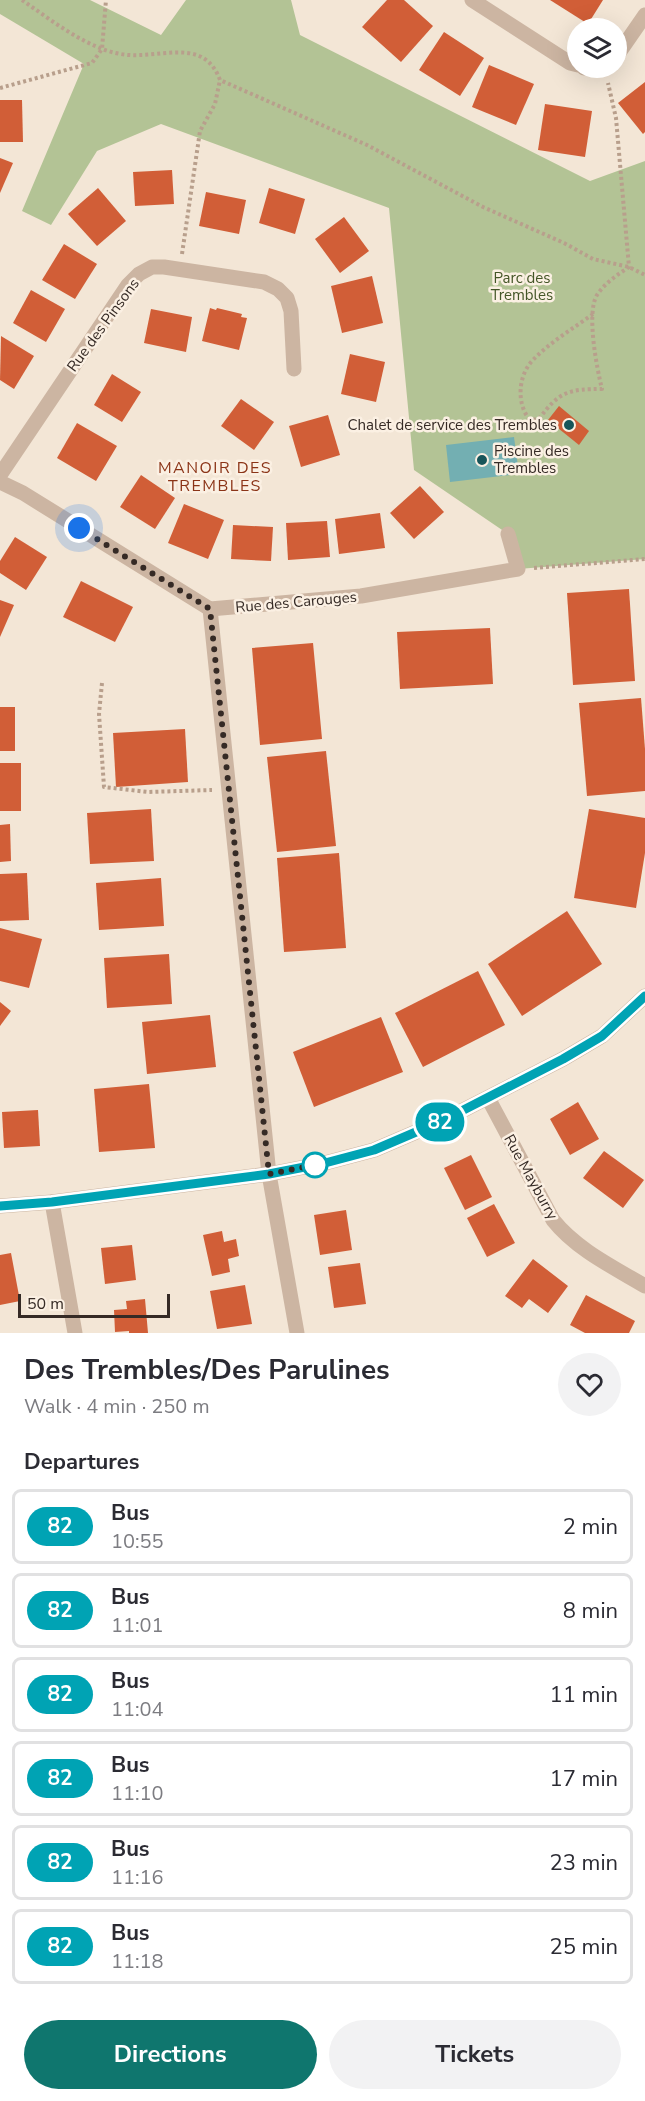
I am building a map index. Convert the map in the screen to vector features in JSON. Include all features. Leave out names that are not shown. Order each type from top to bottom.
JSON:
[{"type":"street","points":[[472,0],[567,61]]},
{"type":"street","points":[[627,41],[645,15]]},
{"type":"street","name":"Rue des Pinsons","points":[[0,475],[128,285],[139,274],[152,267],[179,268],[264,282],[278,289],[287,298],[291,311],[294,369]]},
{"type":"street","points":[[0,482],[22,493],[210,609],[269,1174],[297,1333]]},
{"type":"street","points":[[508,534],[518,569]]},
{"type":"street","name":"Rue des Carouges","points":[[210,609],[362,596],[518,569]]},
{"type":"street","points":[[0,1206],[52,1202],[269,1174],[374,1150],[410,1136],[488,1098],[602,1036],[645,996]]},
{"type":"street","name":"Rue Mayburry","points":[[488,1098],[553,1220],[563,1233],[645,1286]]},
{"type":"street","points":[[52,1202],[75,1333]]},
{"type":"path","points":[[22,0],[59,25],[102,49],[129,55],[190,53],[201,56],[216,70],[220,80],[215,104],[200,131],[179,268]]},
{"type":"path","points":[[0,88],[92,63],[102,49],[106,0]]},
{"type":"path","points":[[607,78],[616,118],[629,267]]},
{"type":"path","points":[[220,80],[367,145],[483,207],[594,258],[629,267],[645,275]]},
{"type":"path","points":[[593,314],[532,360],[524,374],[520,394],[522,411],[530,420],[539,419],[547,407],[574,389],[602,389],[596,363],[593,314],[595,297],[613,277],[629,267]]},
{"type":"path","points":[[518,569],[645,559]]},
{"type":"path","points":[[102,683],[99,714],[104,786],[174,792],[228,789]]},
{"type":"green space","name":"Parc des Trembles","points":[[0,0],[90,0],[161,35],[186,0],[291,0],[300,35],[590,181],[645,161],[645,559],[518,569],[508,534],[414,470],[389,208],[161,124],[97,151],[51,225],[22,211],[84,64],[0,14]]},
{"type":"water","name":"Piscine des Trembles","points":[[514,437],[519,474],[450,482],[446,445]]},
{"type":"building","points":[[387,0],[404,0],[433,26],[401,62],[362,27]]},
{"type":"building","points":[[550,0],[603,0],[592,18],[578,18]]},
{"type":"building","points":[[444,32],[484,58],[460,96],[419,70]]},
{"type":"building","points":[[489,65],[534,84],[516,125],[472,107]]},
{"type":"building","points":[[645,82],[645,132],[643,134],[618,103]]},
{"type":"building","points":[[0,100],[22,100],[23,142],[0,142]]},
{"type":"building","points":[[545,104],[592,111],[585,157],[538,150]]},
{"type":"building","points":[[0,158],[13,163],[0,193]]},
{"type":"building","points":[[172,170],[174,204],[135,206],[133,172]]},
{"type":"building","points":[[98,188],[126,221],[97,246],[68,214]]},
{"type":"building","points":[[269,188],[305,199],[295,234],[259,223]]},
{"type":"building","points":[[206,192],[246,200],[239,234],[199,226]]},
{"type":"building","points":[[344,217],[369,251],[340,273],[315,239]]},
{"type":"building","points":[[64,244],[97,264],[75,299],[42,280]]},
{"type":"building","points":[[372,276],[383,323],[342,333],[331,286]]},
{"type":"building","points":[[31,290],[65,309],[46,342],[13,323]]},
{"type":"building","points":[[210,308],[242,314],[241,317],[247,318],[239,350],[202,341]]},
{"type":"building","points":[[151,309],[192,317],[186,352],[144,343]]},
{"type":"building","points":[[1,336],[34,356],[14,389],[0,380]]},
{"type":"building","points":[[350,354],[385,362],[376,402],[341,394]]},
{"type":"building","points":[[112,374],[141,392],[122,422],[94,405]]},
{"type":"building","points":[[241,399],[274,422],[254,450],[221,426]]},
{"type":"building","name":"Chalet de service des Trembles","points":[[559,406],[589,431],[579,445],[548,420]]},
{"type":"building","points":[[328,415],[340,455],[301,467],[289,426]]},
{"type":"building","points":[[77,423],[117,446],[96,481],[57,458]]},
{"type":"building","points":[[141,475],[175,498],[155,529],[120,507]]},
{"type":"building","points":[[420,486],[444,512],[414,539],[390,513]]},
{"type":"building","points":[[184,504],[224,520],[208,559],[168,543]]},
{"type":"building","points":[[380,513],[385,548],[339,554],[335,519]]},
{"type":"building","points":[[327,521],[330,557],[288,560],[286,523]]},
{"type":"building","points":[[233,525],[273,527],[271,561],[231,559]]},
{"type":"building","points":[[15,537],[47,557],[26,590],[0,573],[0,561]]},
{"type":"building","points":[[81,581],[133,607],[115,642],[63,617]]},
{"type":"building","points":[[629,589],[635,681],[573,685],[567,593]]},
{"type":"building","points":[[0,600],[14,605],[0,637]]},
{"type":"building","points":[[490,628],[493,684],[400,689],[397,632]]},
{"type":"building","points":[[313,643],[322,739],[260,745],[252,648]]},
{"type":"building","points":[[641,698],[645,749],[645,791],[587,796],[579,703]]},
{"type":"building","points":[[0,707],[15,707],[15,751],[0,751]]},
{"type":"building","points":[[185,729],[188,782],[116,787],[113,733]]},
{"type":"building","points":[[326,751],[336,846],[277,852],[267,757]]},
{"type":"building","points":[[0,763],[21,763],[21,811],[0,811]]},
{"type":"building","points":[[151,809],[154,861],[90,864],[87,813]]},
{"type":"building","points":[[589,809],[645,818],[645,853],[636,908],[574,898]]},
{"type":"building","points":[[10,824],[11,861],[0,862],[0,825]]},
{"type":"building","points":[[339,853],[346,948],[284,952],[277,858]]},
{"type":"building","points":[[27,873],[29,920],[0,921],[0,874]]},
{"type":"building","points":[[161,878],[164,926],[99,930],[96,883]]},
{"type":"building","points":[[567,911],[602,964],[522,1016],[488,964]]},
{"type":"building","points":[[0,928],[42,939],[29,988],[0,981]]},
{"type":"building","points":[[169,954],[172,1004],[107,1008],[104,958]]},
{"type":"building","points":[[478,971],[505,1025],[423,1067],[395,1013]]},
{"type":"building","points":[[0,1002],[11,1011],[0,1026]]},
{"type":"building","points":[[210,1015],[216,1067],[147,1074],[142,1022]]},
{"type":"building","points":[[381,1017],[403,1072],[314,1107],[293,1052]]},
{"type":"building","points":[[149,1084],[155,1148],[99,1152],[94,1089]]},
{"type":"building","points":[[578,1102],[599,1139],[570,1155],[550,1119]]},
{"type":"building","points":[[38,1110],[40,1146],[4,1148],[2,1112]]},
{"type":"building","points":[[604,1151],[644,1180],[623,1208],[583,1178]]},
{"type":"building","points":[[471,1155],[492,1197],[465,1210],[444,1168]]},
{"type":"building","points":[[494,1204],[515,1243],[487,1257],[467,1218]]},
{"type":"building","points":[[346,1210],[352,1250],[320,1255],[314,1215]]},
{"type":"building","points":[[222,1231],[224,1242],[236,1239],[239,1256],[228,1259],[230,1272],[212,1276],[203,1235]]},
{"type":"building","points":[[132,1245],[136,1280],[105,1284],[101,1248]]},
{"type":"building","points":[[11,1253],[20,1301],[0,1305],[0,1255]]},
{"type":"building","points":[[533,1259],[568,1286],[548,1313],[529,1299],[522,1308],[505,1296]]},
{"type":"building","points":[[360,1263],[366,1304],[334,1308],[328,1267]]},
{"type":"building","points":[[245,1285],[252,1324],[217,1329],[210,1291]]},
{"type":"building","points":[[586,1295],[635,1321],[629,1333],[585,1333],[570,1325]]},
{"type":"building","points":[[145,1299],[148,1333],[115,1332],[114,1310],[127,1309],[126,1301]]},
{"type":"bus line","name":"82","points":[[0,1206],[52,1202],[269,1174],[374,1150],[444,1120],[563,1059],[602,1036],[645,996]]},
{"type":"place","name":"Chalet de service des Trembles","points":[[569,425]]},
{"type":"place","name":"Piscine des Trembles","points":[[482,460]]},
{"type":"district","name":"MANOIR DES TREMBLES","points":[[215,477]]},
{"type":"route","points":[[79,528],[210,609],[269,1174],[315,1165]]}]
